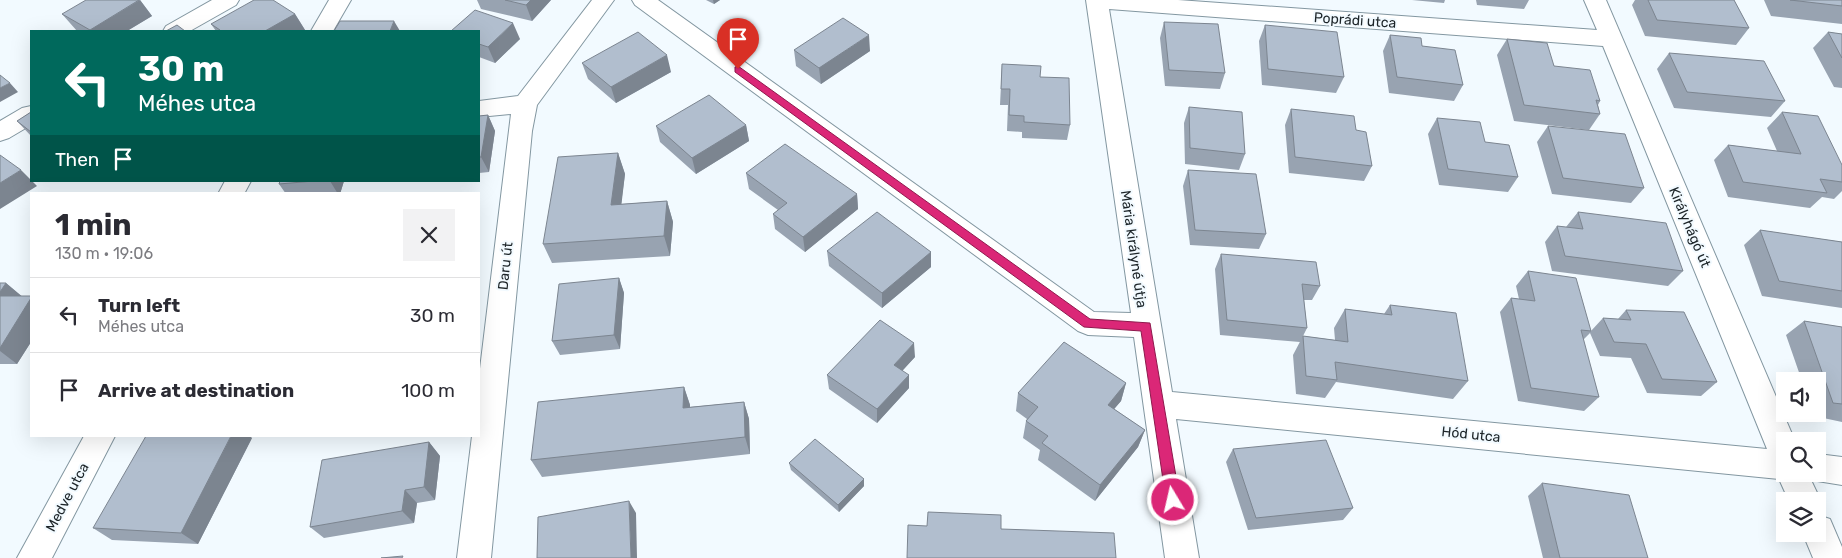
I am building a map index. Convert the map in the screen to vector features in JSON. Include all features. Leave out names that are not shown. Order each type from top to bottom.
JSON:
[{"type":"street","points":[[176,30],[228,0]]},
{"type":"street","points":[[323,30],[340,0]]},
{"type":"street","name":"Daru út","points":[[474,558],[520,131],[525,104],[603,0]]},
{"type":"street","points":[[643,0],[1088,323],[1146,326]]},
{"type":"street","name":"Királyhágó út","points":[[1595,0],[1776,433]]},
{"type":"street","name":"Mária királyné útja","points":[[1097,1],[1182,558]]},
{"type":"street","name":"Poprádi utca","points":[[1097,1],[1612,40]]},
{"type":"street","points":[[480,109],[525,104]]},
{"type":"street","points":[[0,132],[30,115]]},
{"type":"street","name":"Hód utca","points":[[1158,404],[1776,464]]},
{"type":"street","name":"Medve utca","points":[[34,558],[99,437]]},
{"type":"street","points":[[1826,469],[1842,471]]},
{"type":"street","points":[[1823,542],[1830,558]]},
{"type":"building","points":[[86,0],[139,0],[90,30],[62,14]]},
{"type":"building","points":[[254,0],[273,0],[295,14],[267,30],[220,30],[211,24]]},
{"type":"building","points":[[505,0],[531,0],[526,5]]},
{"type":"building","points":[[1648,0],[1734,0],[1749,28],[1657,20]]},
{"type":"building","points":[[1790,0],[1842,0],[1842,6]]},
{"type":"building","points":[[475,10],[513,23],[488,47],[480,44],[480,30],[452,30]]},
{"type":"building","points":[[843,18],[869,35],[819,68],[794,50]]},
{"type":"building","points":[[340,21],[394,21],[390,30],[335,30]]},
{"type":"building","points":[[1164,22],[1218,24],[1225,73],[1169,70]]},
{"type":"building","points":[[177,25],[184,30],[168,30]]},
{"type":"building","points":[[1265,25],[1337,32],[1344,77],[1268,69]]},
{"type":"building","points":[[638,32],[667,55],[611,87],[582,63]]},
{"type":"building","points":[[1828,32],[1842,34],[1842,58]]},
{"type":"building","points":[[1390,35],[1421,38],[1422,46],[1455,50],[1463,85],[1397,77]]},
{"type":"building","points":[[1507,39],[1547,43],[1554,66],[1590,70],[1600,101],[1596,100],[1600,114],[1524,105]]},
{"type":"building","points":[[1669,53],[1764,61],[1785,101],[1687,92]]},
{"type":"building","points":[[1002,64],[1041,66],[1040,77],[1069,78],[1070,125],[1024,122],[1024,116],[1009,115],[1010,89],[1001,89]]},
{"type":"building","points":[[0,75],[10,83],[0,88]]},
{"type":"building","points":[[709,95],[746,125],[692,158],[656,126]]},
{"type":"building","points":[[1189,107],[1242,112],[1245,154],[1190,148]]},
{"type":"building","points":[[1291,109],[1354,116],[1356,130],[1366,132],[1372,166],[1295,157]]},
{"type":"building","points":[[1782,112],[1818,116],[1842,165],[1842,182],[1820,179],[1827,193],[1743,182],[1728,145],[1801,154]]},
{"type":"building","points":[[30,113],[30,131],[17,121]]},
{"type":"building","points":[[488,115],[481,157],[480,157],[480,116]]},
{"type":"building","points":[[1437,118],[1480,122],[1485,142],[1509,145],[1518,177],[1448,169]]},
{"type":"building","points":[[1548,126],[1625,134],[1644,188],[1563,178]]},
{"type":"building","points":[[785,144],[857,194],[803,237],[773,214],[787,203],[746,173]]},
{"type":"building","points":[[618,153],[611,205],[667,201],[664,236],[543,244],[558,157]]},
{"type":"building","points":[[0,155],[21,170],[0,183]]},
{"type":"building","points":[[1188,170],[1256,174],[1266,234],[1195,230]]},
{"type":"building","points":[[280,182],[302,182],[279,184]]},
{"type":"building","points":[[877,212],[931,252],[882,293],[827,251]]},
{"type":"building","points":[[1578,212],[1666,223],[1683,271],[1565,256],[1557,226],[1583,229]]},
{"type":"building","points":[[1760,230],[1842,242],[1842,291],[1779,281]]},
{"type":"building","points":[[1221,254],[1316,262],[1320,286],[1302,284],[1307,328],[1227,320]]},
{"type":"building","points":[[1528,271],[1576,278],[1591,331],[1581,330],[1599,397],[1531,388],[1511,298],[1535,301]]},
{"type":"building","points":[[619,278],[614,335],[552,341],[559,284]]},
{"type":"building","points":[[0,283],[6,283],[0,292]]},
{"type":"building","points":[[0,296],[30,296],[30,300],[0,348]]},
{"type":"building","points":[[1390,305],[1456,313],[1468,381],[1335,362],[1337,380],[1306,376],[1303,336],[1348,342],[1345,309],[1392,315]]},
{"type":"building","points":[[1626,310],[1684,312],[1717,382],[1662,379],[1646,344],[1614,342],[1603,318],[1631,320]]},
{"type":"building","points":[[880,320],[914,343],[894,365],[909,375],[877,409],[827,375]]},
{"type":"building","points":[[1804,321],[1842,327],[1842,404],[1833,403],[1826,383],[1826,372],[1822,372]]},
{"type":"building","points":[[1064,342],[1126,383],[1108,405],[1145,430],[1100,485],[1042,443],[1048,436],[1026,421],[1038,407],[1018,393]]},
{"type":"building","points":[[684,387],[683,408],[744,402],[745,437],[531,460],[538,402]]},
{"type":"building","points":[[145,437],[230,437],[181,533],[93,528]]},
{"type":"building","points":[[815,439],[864,479],[838,505],[789,463]]},
{"type":"building","points":[[1326,440],[1353,508],[1256,518],[1233,449]]},
{"type":"building","points":[[429,442],[424,487],[405,490],[402,511],[310,527],[322,460]]},
{"type":"building","points":[[1542,483],[1629,495],[1648,558],[1560,558]]},
{"type":"building","points":[[629,501],[631,558],[537,558],[538,517]]},
{"type":"building","points":[[928,512],[1001,515],[1001,529],[1114,533],[1116,558],[907,558],[908,525],[927,526]]},
{"type":"building","points":[[403,556],[402,558],[381,558]]},
{"type":"route","points":[[738,69],[1088,323],[1146,326],[1173,500]]}]
